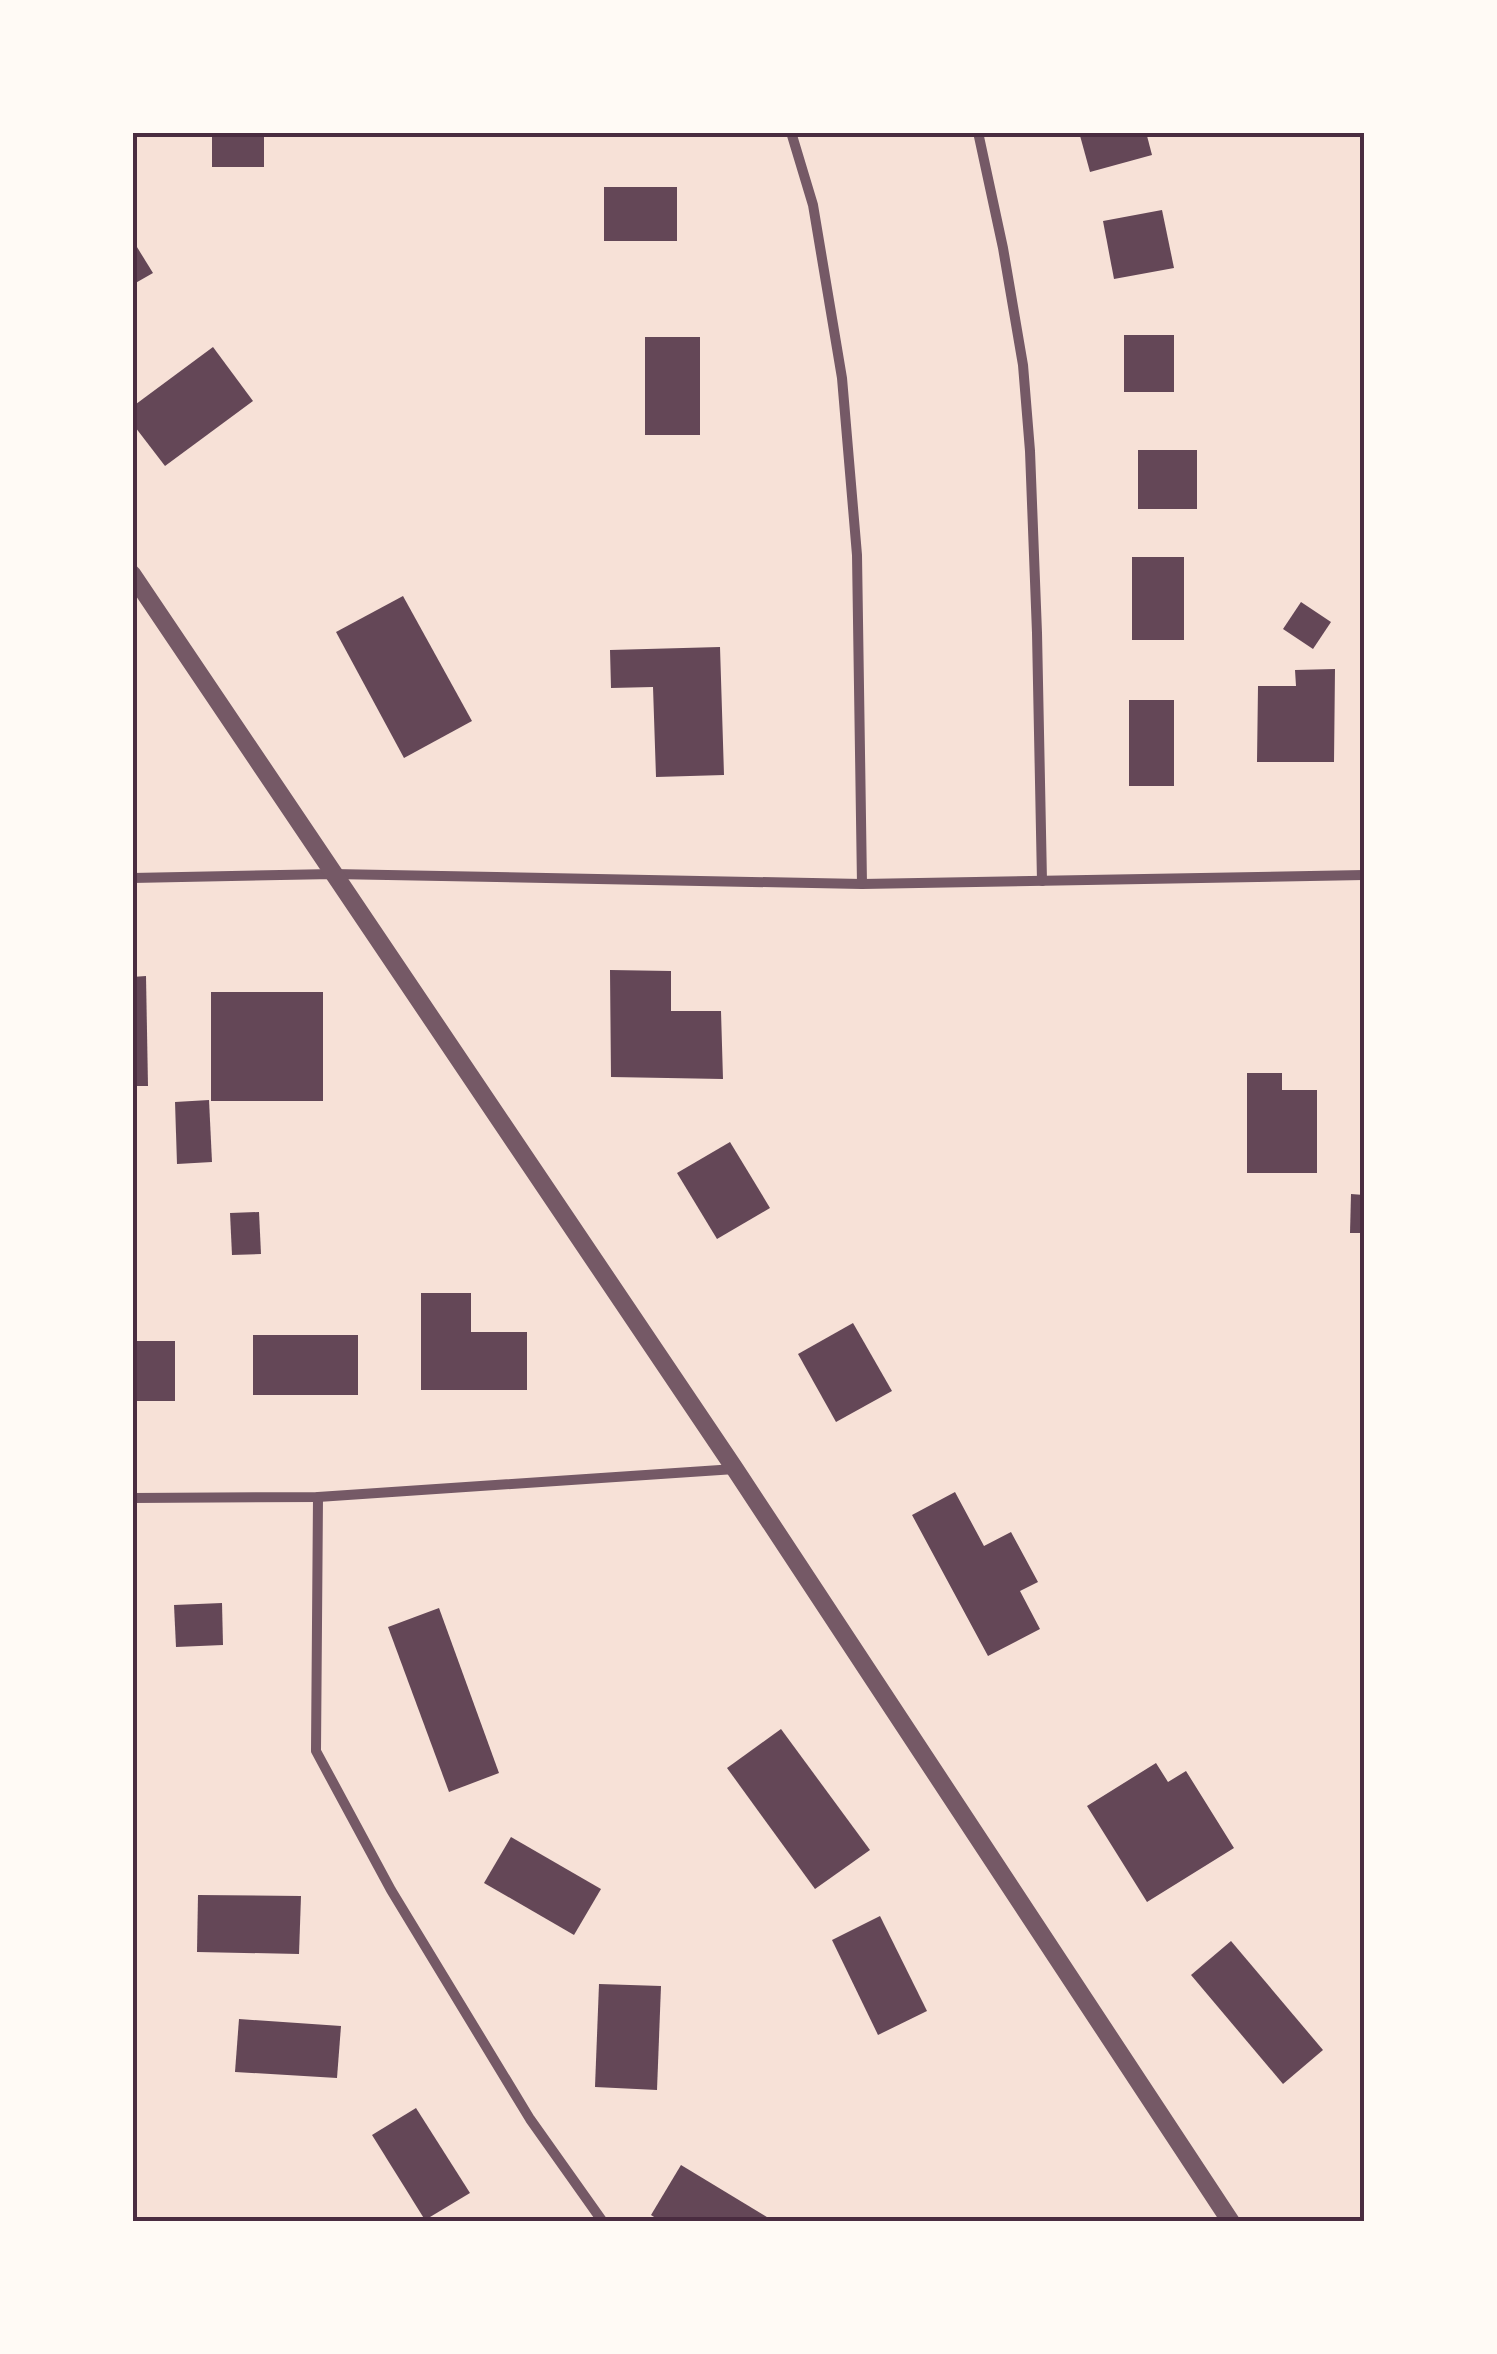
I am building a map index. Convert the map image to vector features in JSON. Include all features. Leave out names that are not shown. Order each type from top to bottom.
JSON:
[{"type":"street","points":[[791,132],[813,205],[842,378],[857,555],[862,884]]},
{"type":"street","points":[[978,132],[1003,248],[1024,382],[1030,451],[1042,881]]},
{"type":"street","points":[[132,574],[735,1469],[1231,2222]]},
{"type":"street","points":[[132,878],[332,874],[862,884],[1364,874]]},
{"type":"street","points":[[132,1498],[318,1497],[735,1469]]},
{"type":"street","points":[[318,1497],[316,1751],[391,1890],[520,2102],[603,2222]]},
{"type":"building","points":[[212,132],[264,132],[264,167],[212,167]]},
{"type":"building","points":[[1079,132],[1146,132],[1152,155],[1090,172]]},
{"type":"building","points":[[604,187],[677,187],[677,241],[604,241]]},
{"type":"building","points":[[1162,210],[1174,268],[1114,279],[1103,221]]},
{"type":"building","points":[[132,239],[153,273],[132,285]]},
{"type":"building","points":[[1124,335],[1174,335],[1174,392],[1124,392]]},
{"type":"building","points":[[645,337],[700,337],[700,435],[645,435]]},
{"type":"building","points":[[213,347],[253,401],[165,466],[132,423],[132,407]]},
{"type":"building","points":[[1138,450],[1197,450],[1197,509],[1138,509]]},
{"type":"building","points":[[1132,557],[1184,557],[1184,640],[1132,640]]},
{"type":"building","points":[[403,596],[472,721],[404,758],[336,632]]},
{"type":"building","points":[[1301,602],[1331,622],[1313,649],[1283,629]]},
{"type":"building","points":[[720,647],[724,775],[656,777],[653,687],[611,688],[610,650]]},
{"type":"building","points":[[1335,669],[1334,762],[1257,762],[1258,686],[1296,686],[1295,670]]},
{"type":"building","points":[[1129,700],[1174,700],[1174,786],[1129,786]]},
{"type":"building","points":[[610,970],[671,971],[671,1011],[721,1011],[723,1079],[611,1077]]},
{"type":"building","points":[[146,976],[148,1086],[132,1086],[132,977]]},
{"type":"building","points":[[211,992],[323,992],[323,1101],[211,1101]]},
{"type":"building","points":[[1247,1073],[1282,1073],[1282,1090],[1317,1090],[1317,1173],[1247,1173]]},
{"type":"building","points":[[209,1100],[212,1162],[177,1164],[175,1102]]},
{"type":"building","points":[[730,1142],[770,1208],[717,1239],[677,1173]]},
{"type":"building","points":[[1351,1194],[1364,1195],[1364,1233],[1350,1233]]},
{"type":"building","points":[[259,1212],[261,1254],[232,1255],[230,1213]]},
{"type":"building","points":[[421,1293],[471,1293],[471,1332],[527,1332],[527,1390],[421,1390]]},
{"type":"building","points":[[853,1323],[892,1391],[836,1422],[798,1354]]},
{"type":"building","points":[[253,1335],[358,1335],[358,1395],[253,1395]]},
{"type":"building","points":[[132,1341],[175,1341],[175,1401],[132,1401]]},
{"type":"building","points":[[955,1492],[984,1546],[1011,1532],[1038,1582],[1020,1591],[1040,1629],[988,1656],[912,1515]]},
{"type":"building","points":[[222,1603],[223,1645],[176,1647],[174,1605]]},
{"type":"building","points":[[439,1608],[499,1773],[449,1792],[388,1627]]},
{"type":"building","points":[[781,1729],[870,1850],[815,1889],[727,1768]]},
{"type":"building","points":[[1156,1763],[1168,1782],[1186,1771],[1234,1848],[1147,1902],[1087,1806]]},
{"type":"building","points":[[511,1837],[601,1889],[574,1935],[484,1883]]},
{"type":"building","points":[[198,1895],[301,1896],[299,1954],[197,1952]]},
{"type":"building","points":[[880,1916],[927,2011],[878,2035],[832,1940]]},
{"type":"building","points":[[1231,1941],[1323,2050],[1283,2084],[1191,1975]]},
{"type":"building","points":[[599,1984],[661,1986],[657,2090],[595,2087]]},
{"type":"building","points":[[239,2019],[341,2026],[337,2078],[235,2072]]},
{"type":"building","points":[[416,2108],[470,2193],[425,2220],[372,2135]]},
{"type":"building","points":[[681,2165],[775,2222],[662,2222],[651,2215]]}]
